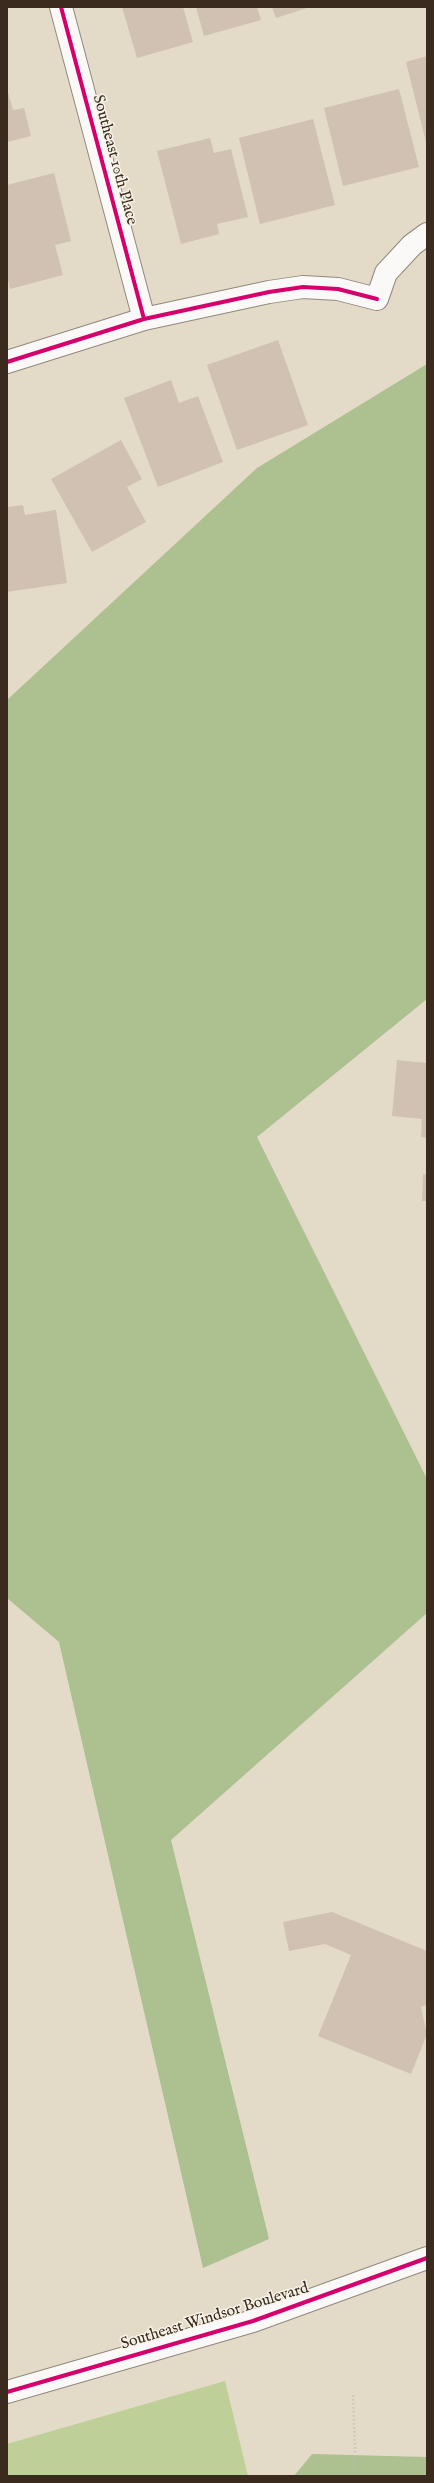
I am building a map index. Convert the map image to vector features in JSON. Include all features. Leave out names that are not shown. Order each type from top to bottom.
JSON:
[{"type":"street","name":"Southeast 10th Place","points":[[61,7],[144,320]]},
{"type":"street","points":[[7,362],[144,320],[269,292],[303,287],[338,289],[377,299],[386,273],[412,246],[427,234]]},
{"type":"street","name":"Southeast Windsor Boulevard","points":[[7,2392],[253,2321],[427,2258]]},
{"type":"path","points":[[351,2476],[355,2452],[353,2395]]},
{"type":"green space","points":[[427,364],[427,999],[257,1137],[427,1479],[427,1613],[171,1840],[269,2239],[203,2268],[59,1642],[7,1598],[7,700],[257,468]]},
{"type":"green space","points":[[225,2381],[248,2476],[7,2476],[7,2444]]},
{"type":"green space","points":[[312,2454],[427,2457],[427,2476],[294,2476]]},
{"type":"building","points":[[122,7],[183,7],[193,42],[137,58]]},
{"type":"building","points":[[196,7],[257,7],[261,20],[204,36]]},
{"type":"building","points":[[272,7],[310,7],[276,18]]},
{"type":"building","points":[[427,56],[427,142],[426,142],[406,62]]},
{"type":"building","points":[[7,89],[13,110],[24,108],[31,136],[7,142]]},
{"type":"building","points":[[399,89],[419,167],[343,186],[324,108]]},
{"type":"building","points":[[313,119],[335,205],[260,224],[239,138]]},
{"type":"building","points":[[210,138],[214,153],[231,149],[248,217],[217,224],[219,234],[181,244],[157,151]]},
{"type":"building","points":[[54,173],[71,241],[55,245],[63,275],[10,289],[7,276],[7,185]]},
{"type":"building","points":[[278,340],[308,425],[237,450],[207,365]]},
{"type":"building","points":[[171,380],[179,403],[198,396],[223,462],[158,487],[124,398]]},
{"type":"building","points":[[121,440],[142,479],[127,487],[146,522],[92,552],[51,479]]},
{"type":"building","points":[[23,505],[25,515],[56,510],[67,583],[7,592],[7,507]]},
{"type":"building","points":[[397,1060],[427,1063],[427,1138],[421,1137],[422,1119],[392,1116]]},
{"type":"building","points":[[423,1174],[427,1174],[427,1201],[422,1201]]},
{"type":"building","points":[[332,1912],[427,1951],[427,2005],[421,2007],[427,2034],[411,2074],[318,2036],[351,1955],[325,1944],[289,1951],[283,1922]]},
{"type":"cycle path","points":[[61,7],[144,319]]},
{"type":"cycle path","points":[[7,362],[144,319],[269,292],[303,287],[338,289],[377,299]]},
{"type":"cycle path","points":[[7,2392],[253,2321],[427,2258]]}]
